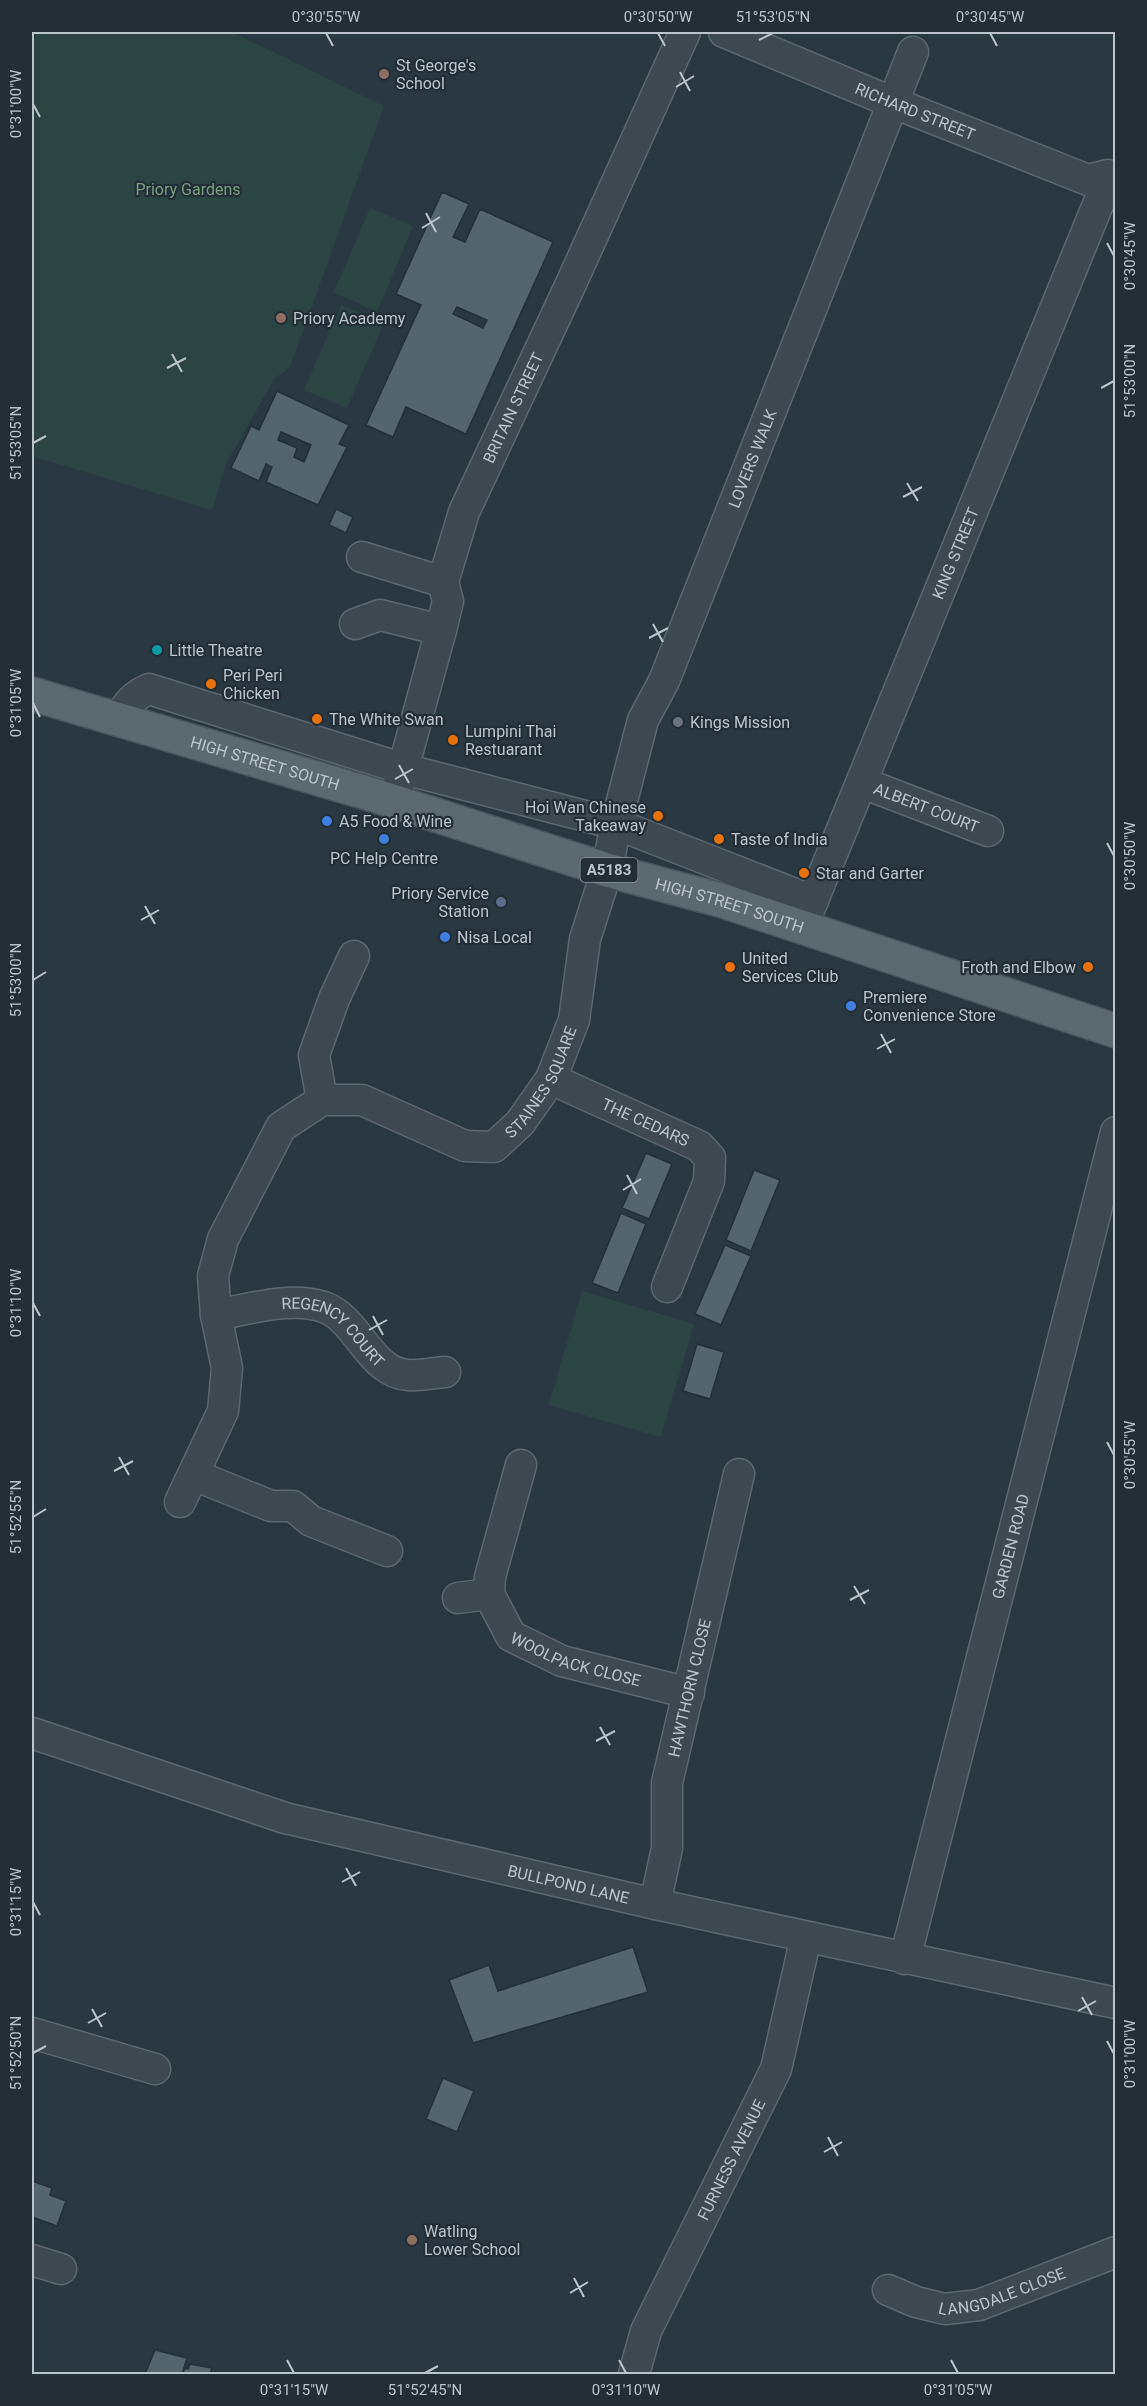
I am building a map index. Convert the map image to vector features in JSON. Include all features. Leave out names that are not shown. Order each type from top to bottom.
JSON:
[{"type":"main road","name":"HIGH STREET SOUTH","points":[[32,694],[394,802],[607,870],[720,900],[807,914],[1116,1031]]},
{"type":"street","name":"BRITAIN STREET","points":[[394,802],[448,601],[443,582],[464,512],[685,32]]},
{"type":"street","name":"RICHARD STREET","points":[[724,32],[1088,180],[1112,177]]},
{"type":"street","name":"LOVERS WALK","points":[[607,870],[616,824],[643,720],[664,681],[914,52]]},
{"type":"street","name":"KING STREET","points":[[807,914],[1112,177]]},
{"type":"street","points":[[362,557],[443,582]]},
{"type":"street","points":[[355,624],[380,615],[441,630]]},
{"type":"street","points":[[119,719],[128,703],[136,695],[148,689],[404,769],[616,824],[807,914]]},
{"type":"street","name":"ALBERT COURT","points":[[863,783],[988,831]]},
{"type":"street","name":"STAINES SQUARE","points":[[322,1100],[362,1100],[465,1146],[494,1147],[520,1123],[551,1079],[574,1020],[585,939],[607,870]]},
{"type":"street","points":[[180,1502],[223,1411],[227,1368],[216,1315],[213,1276],[223,1239],[281,1127],[322,1100],[314,1055],[334,999],[354,956]]},
{"type":"street","name":"THE CEDARS","points":[[551,1079],[699,1146],[710,1158],[709,1181],[667,1287]]},
{"type":"street","name":"GARDEN ROAD","points":[[905,1959],[1116,1132]]},
{"type":"street","name":"REGENCY COURT","points":[[216,1315],[294,1302],[326,1308],[353,1328],[379,1363],[406,1375],[445,1372]]},
{"type":"street","points":[[458,1598],[489,1594],[490,1577],[521,1465]]},
{"type":"street","name":"HAWTHORN CLOSE","points":[[655,1904],[667,1848],[667,1783],[739,1474]]},
{"type":"street","points":[[194,1475],[271,1506],[293,1506],[311,1521],[387,1551]]},
{"type":"street","name":"WOOLPACK CLOSE","points":[[489,1594],[511,1636],[562,1661],[689,1693]]},
{"type":"street","name":"BULLPOND LANE","points":[[32,1733],[285,1818],[655,1904],[1116,2003]]},
{"type":"street","name":"FURNESS AVENUE","points":[[634,2374],[646,2331],[776,2068],[806,1937]]},
{"type":"street","points":[[32,2033],[155,2069]]},
{"type":"street","name":"LANGDALE CLOSE","points":[[888,2290],[916,2302],[945,2309],[980,2305],[1116,2252]]},
{"type":"street","points":[[32,2260],[61,2269]]},
{"type":"green space","name":"Priory Gardens","points":[[32,32],[232,32],[384,106],[290,367],[274,379],[226,464],[212,510],[32,456]]},
{"type":"green space","points":[[370,208],[413,226],[377,312],[334,292]]},
{"type":"green space","points":[[341,305],[384,323],[347,408],[304,390]]},
{"type":"green space","points":[[582,1291],[694,1324],[661,1437],[549,1405]]},
{"type":"building","points":[[442,192],[469,204],[453,237],[465,242],[480,209],[553,242],[466,434],[406,407],[393,437],[366,425],[421,305],[396,294]],"holes":[[[457,307],[487,320],[483,328],[453,314]]]},
{"type":"building","points":[[277,391],[349,425],[339,444],[347,447],[318,505],[266,482],[272,467],[266,464],[259,481],[231,468],[251,426],[259,430]],"holes":[[[281,432],[311,445],[304,462],[294,457],[297,448],[278,440]]]},
{"type":"building","points":[[336,509],[353,517],[346,533],[329,525]]},
{"type":"building","points":[[646,1153],[672,1164],[649,1219],[622,1208]]},
{"type":"building","points":[[754,1170],[780,1180],[751,1251],[726,1240]]},
{"type":"building","points":[[621,1213],[646,1224],[618,1293],[592,1283]]},
{"type":"building","points":[[725,1245],[751,1256],[721,1325],[695,1314]]},
{"type":"building","points":[[697,1344],[724,1352],[710,1399],[683,1391]]},
{"type":"building","points":[[633,1947],[648,1992],[473,2043],[449,1980],[489,1965],[498,1991]]},
{"type":"building","points":[[443,2078],[474,2091],[457,2132],[426,2119]]},
{"type":"building","points":[[32,2181],[52,2188],[50,2195],[66,2201],[57,2226],[32,2217]]},
{"type":"building","points":[[155,2350],[187,2358],[182,2374],[145,2374]]},
{"type":"building","points":[[190,2364],[212,2368],[210,2374],[183,2374],[185,2368],[188,2369]]},
{"type":"place","name":"St George's School","points":[[384,74]]},
{"type":"place","name":"Priory Academy","points":[[281,318]]},
{"type":"place","name":"Little Theatre","points":[[157,650]]},
{"type":"place","name":"Peri Peri Chicken","points":[[211,684]]},
{"type":"place","name":"The White Swan","points":[[317,719]]},
{"type":"place","name":"Kings Mission","points":[[678,722]]},
{"type":"place","name":"Lumpini Thai Restuarant","points":[[453,740]]},
{"type":"place","name":"Hoi Wan Chinese Takeaway","points":[[658,816]]},
{"type":"place","name":"A5 Food & Wine","points":[[327,821]]},
{"type":"place","name":"PC Help Centre","points":[[384,839]]},
{"type":"place","name":"Taste of India","points":[[719,839]]},
{"type":"place","name":"Star and Garter","points":[[804,873]]},
{"type":"place","name":"Priory Service Station","points":[[501,902]]},
{"type":"place","name":"Nisa Local","points":[[445,937]]},
{"type":"place","name":"United Services Club","points":[[730,967]]},
{"type":"place","name":"Froth and Elbow","points":[[1088,967]]},
{"type":"place","name":"Premiere Convenience Store","points":[[851,1006]]},
{"type":"place","name":"Watling Lower School","points":[[412,2240]]}]
